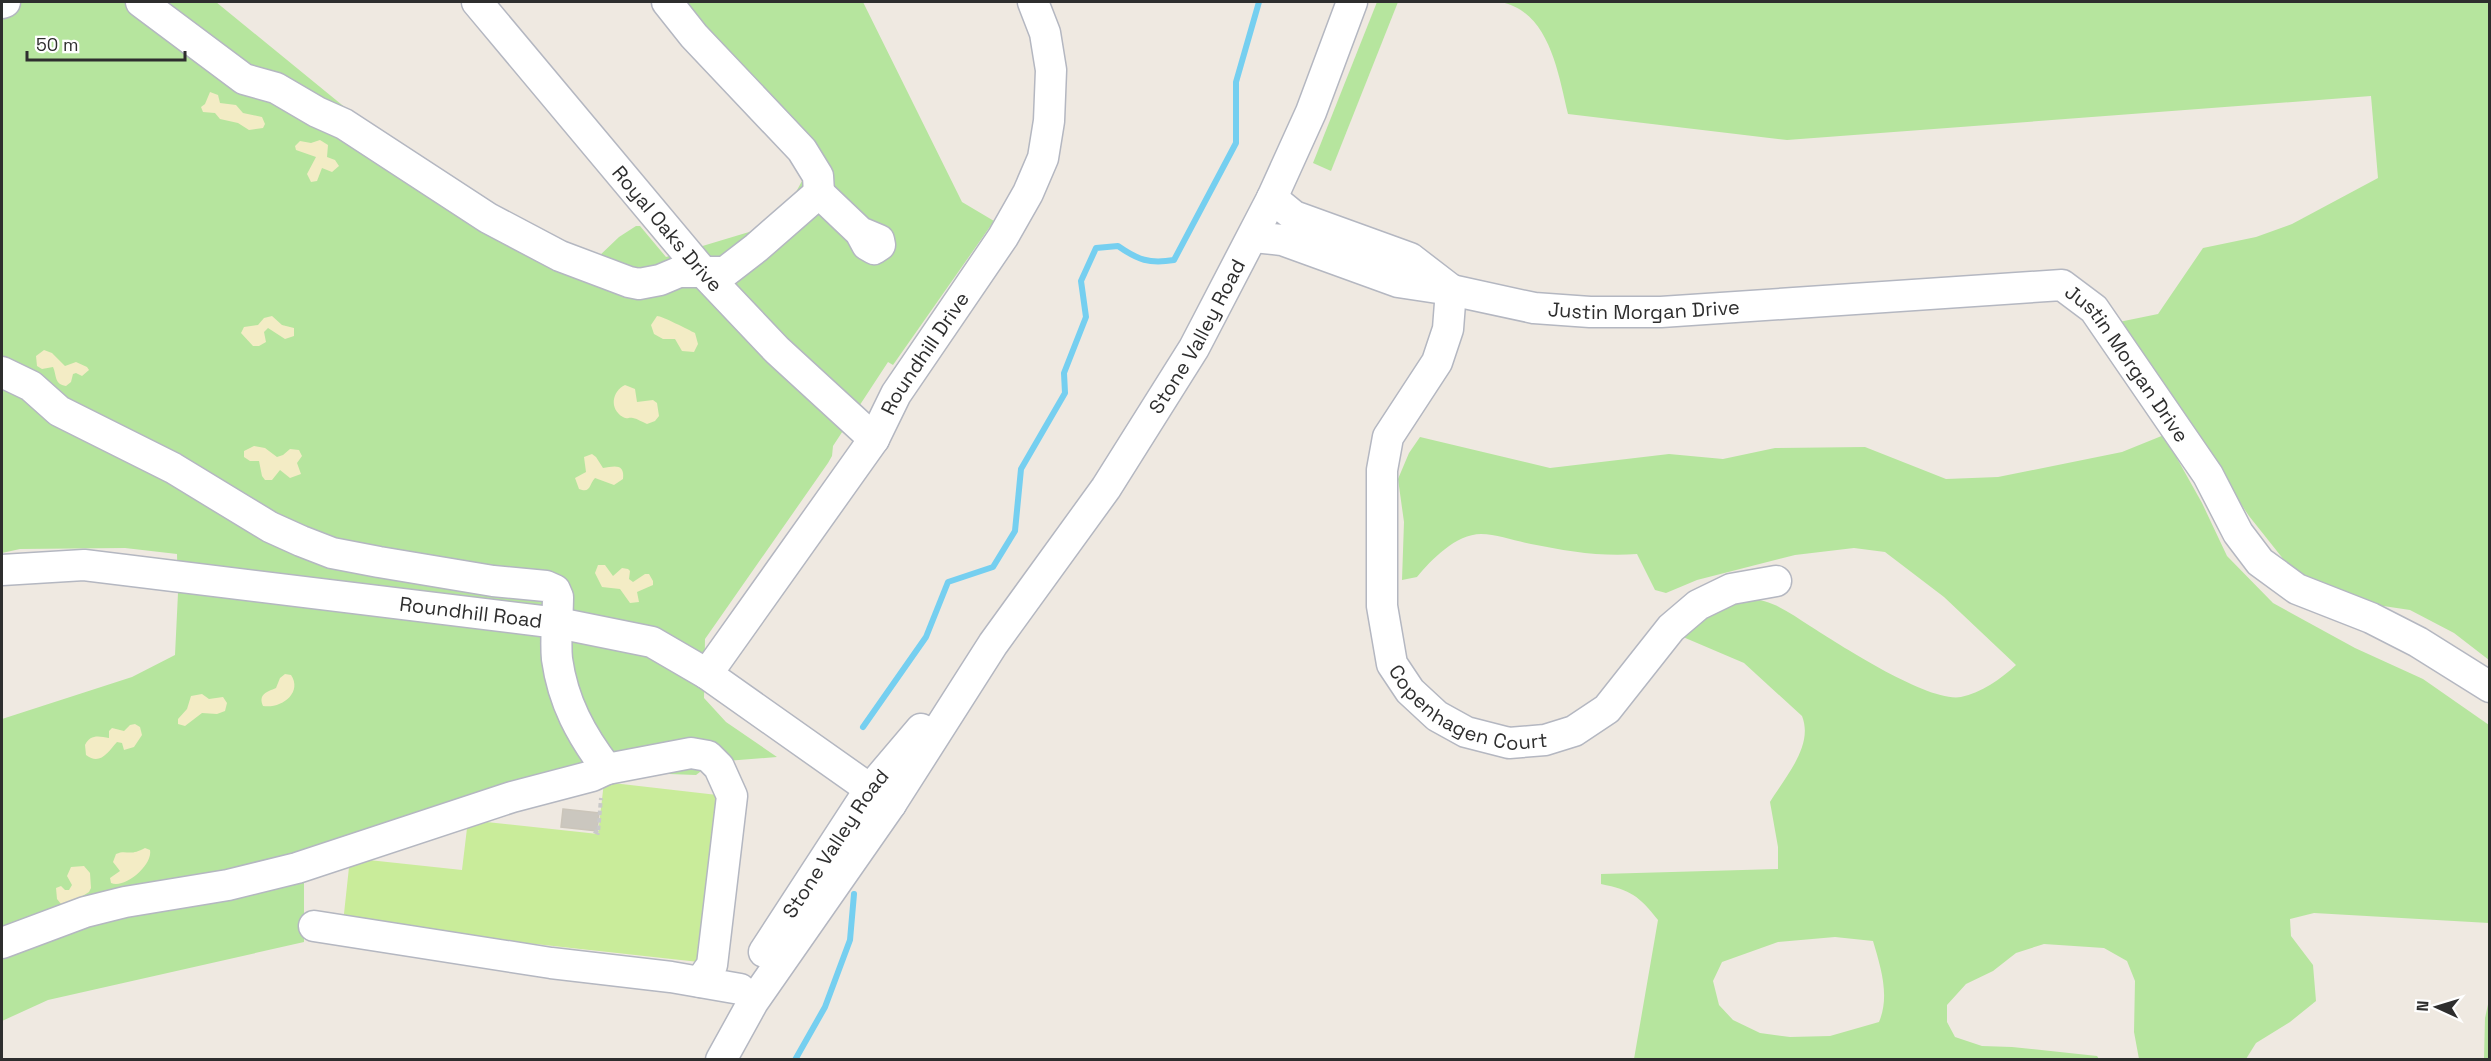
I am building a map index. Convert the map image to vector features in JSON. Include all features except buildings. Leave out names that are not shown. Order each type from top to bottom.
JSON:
[{"type":"street","points":[[141,2],[244,79],[276,88],[317,112],[344,124],[488,218],[560,256],[600,273],[639,284],[660,280],[679,272],[725,272],[819,193]]},
{"type":"street","name":"Royal Oaks Drive","points":[[477,2],[703,272],[777,350],[874,439]]},
{"type":"street","points":[[667,2],[694,36],[802,150],[818,176],[819,193],[860,232]]},
{"type":"street","name":"Roundhill Drive","points":[[707,674],[874,439],[896,394],[1003,237],[1028,193],[1043,158],[1049,121],[1051,70],[1045,33],[1033,2]]},
{"type":"street","name":"Stone Valley Road","points":[[703,1059],[740,989],[1112,478],[1194,348],[1254,237],[1272,198],[1311,112],[1352,2]]},
{"type":"street","points":[[1272,198],[1294,216],[1410,258],[1451,290]]},
{"type":"street","name":"Justin Morgan Drive","points":[[1254,237],[1282,240],[1398,282],[1451,290],[1534,308],[1661,312],[2062,285],[2094,309],[2208,475],[2238,532],[2260,562],[2297,589],[2381,623],[2418,642],[2490,687]]},
{"type":"street","name":"Copenhagen Court","points":[[1451,290],[1448,328],[1437,362],[1388,437],[1382,470],[1382,606],[1392,664],[1410,691],[1437,717],[1466,732],[1509,743],[1545,740],[1574,731],[1607,709],[1671,628],[1698,605],[1731,589],[1776,581]]},
{"type":"street","points":[[2,372],[31,386],[59,411],[173,468],[270,527],[332,553],[493,581],[546,586],[555,590],[558,597],[557,658],[565,691],[576,724],[605,770]]},
{"type":"street","name":"Roundhill Road","points":[[2,570],[84,565],[558,623],[652,642],[707,674],[880,796]]},
{"type":"street","points":[[2,943],[85,912],[125,902],[228,885],[297,868],[512,797],[592,776],[605,770],[691,753],[708,756],[720,767],[732,796],[712,965],[700,982]]},
{"type":"street","name":"Stone Valley Road","points":[[721,1059],[753,1002],[880,796]]},
{"type":"street","points":[[314,926],[551,963],[740,989]]},
{"type":"path","points":[[594,831],[598,833],[605,770]]},
{"type":"green space","points":[[2,2],[216,2],[473,212],[597,258],[619,237],[636,226],[640,226],[666,257],[779,223],[808,170],[665,2],[863,2],[962,202],[994,221],[893,365],[888,362],[833,446],[832,456],[828,463],[705,639],[704,698],[726,722],[777,757],[726,761],[709,765],[696,775],[615,772],[304,874],[304,942],[48,1000],[2,1021],[2,719],[132,677],[175,655],[178,593],[177,554],[125,548],[20,549],[2,553]]},
{"type":"green space","points":[[1377,2],[1398,2],[1331,171],[1313,163]]},
{"type":"green space","points":[[1500,2],[2489,2],[2489,660],[2454,633],[2410,610],[2370,604],[2331,591],[2292,570],[2249,516],[2119,322],[2158,314],[2203,248],[2256,237],[2292,224],[2378,178],[2371,96],[1787,140],[1568,114],[1555,62],[1540,30],[1530,17],[1517,8]]},
{"type":"green space","points":[[2164,435],[2202,503],[2227,556],[2273,603],[2355,648],[2423,679],[2489,725],[2489,923],[2314,913],[2290,919],[2291,936],[2313,965],[2316,1001],[2290,1022],[2256,1043],[2246,1059],[2139,1059],[2134,1032],[2135,981],[2127,961],[2104,948],[2044,944],[2016,953],[1993,971],[1966,984],[1947,1005],[1947,1022],[1955,1037],[1982,1046],[2097,1056],[2099,1059],[1634,1059],[1658,920],[1634,895],[1601,884],[1601,874],[1778,869],[1778,847],[1770,802],[1796,761],[1804,739],[1805,727],[1802,716],[1744,663],[1683,637],[1718,608],[1735,601],[1753,599],[1771,603],[1787,611],[1907,682],[1947,696],[1961,697],[1983,689],[2016,665],[1944,597],[1885,552],[1854,548],[1795,555],[1697,580],[1666,593],[1655,590],[1637,554],[1584,553],[1481,534],[1462,538],[1453,543],[1429,563],[1417,577],[1402,580],[1404,522],[1398,479],[1409,453],[1420,437],[1550,468],[1669,454],[1723,459],[1775,448],[1865,447],[1946,479],[1998,477],[2122,452]],"holes":[[[1835,937],[1873,941],[1884,992],[1879,1022],[1830,1036],[1790,1037],[1760,1033],[1733,1020],[1719,1005],[1713,981],[1722,962],[1778,942]]]},
{"type":"green space","points":[[604,782],[726,796],[708,963],[343,923],[350,858],[462,870],[468,820],[598,834]]},
{"type":"green space","points":[[2489,1000],[2489,1059],[2484,1059],[2485,1018]]},
{"type":"sand","points":[[210,92],[218,95],[220,103],[236,105],[243,113],[262,117],[265,124],[263,128],[249,130],[238,123],[220,119],[215,113],[203,112],[201,107],[205,104]]},
{"type":"sand","points":[[320,140],[328,145],[327,157],[335,160],[339,166],[332,172],[322,168],[317,181],[311,182],[307,174],[316,157],[296,150],[295,146],[300,141],[311,143]]},
{"type":"sand","points":[[272,316],[282,325],[294,328],[294,336],[285,339],[268,328],[264,332],[266,342],[253,346],[241,333],[244,327],[258,325],[264,318]]},
{"type":"sand","points":[[657,316],[695,333],[698,344],[694,352],[682,351],[675,339],[663,339],[654,334],[651,325]]},
{"type":"sand","points":[[44,350],[52,353],[65,366],[76,362],[89,370],[82,376],[73,374],[71,382],[66,386],[62,385],[53,367],[42,369],[37,366],[36,356]]},
{"type":"sand","points":[[625,385],[635,389],[637,402],[653,400],[657,403],[659,416],[655,421],[647,424],[619,414],[614,400],[617,391]]},
{"type":"sand","points":[[254,446],[265,448],[277,457],[290,449],[299,450],[302,456],[297,463],[301,474],[290,478],[280,470],[272,480],[265,480],[259,461],[250,461],[244,457],[244,451]]},
{"type":"sand","points":[[592,454],[603,468],[615,466],[620,468],[623,479],[614,485],[595,478],[588,489],[579,489],[575,478],[586,472],[584,457]]},
{"type":"sand","points":[[598,565],[605,565],[613,576],[622,568],[628,569],[629,579],[633,582],[649,574],[653,585],[637,592],[639,602],[630,603],[620,589],[602,587],[595,573]]},
{"type":"sand","points":[[285,674],[291,675],[294,682],[292,694],[277,705],[263,706],[263,696],[276,688],[280,678]]},
{"type":"sand","points":[[202,694],[209,699],[223,697],[227,703],[225,711],[217,714],[202,713],[185,726],[178,724],[178,719],[187,709],[191,696]]},
{"type":"sand","points":[[135,724],[140,727],[142,735],[134,747],[124,750],[122,743],[117,742],[100,758],[95,759],[86,755],[85,745],[92,737],[109,738],[109,731],[112,728],[124,731],[130,725]]},
{"type":"sand","points":[[145,848],[150,850],[150,856],[143,869],[130,879],[117,884],[111,883],[110,878],[120,871],[113,862],[116,854],[135,852]]},
{"type":"sand","points":[[84,866],[90,873],[89,892],[71,903],[61,904],[57,899],[56,888],[61,886],[69,890],[72,885],[67,876],[71,867]]},
{"type":"waterway","points":[[863,727],[926,637],[948,582],[993,567],[1015,531],[1021,469],[1065,393],[1064,373],[1086,317],[1081,281],[1096,248],[1118,246],[1144,260],[1174,260],[1236,143],[1236,82],[1259,2]]},
{"type":"waterway","points":[[795,1060],[825,1007],[850,940],[854,894]]}]
